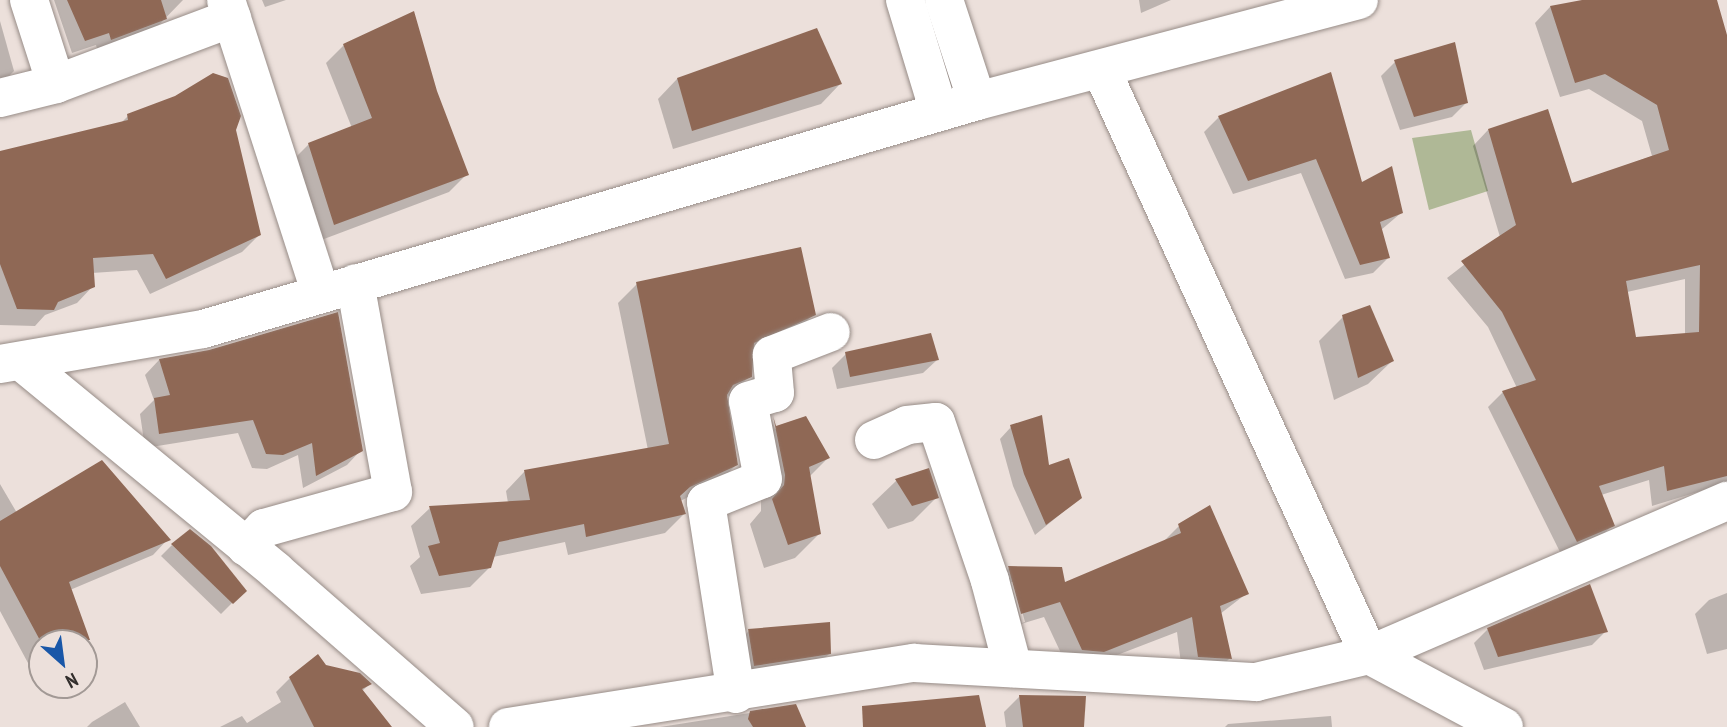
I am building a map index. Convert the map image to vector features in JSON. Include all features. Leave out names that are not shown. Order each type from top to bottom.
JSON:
[{"type":"street","points":[[29,0],[56,84]]},
{"type":"street","points":[[905,0],[939,112]]},
{"type":"street","points":[[944,0],[977,101]]},
{"type":"street","points":[[11,363],[203,329],[977,101],[1359,0]]},
{"type":"street","points":[[0,98],[56,84],[229,9],[338,288],[393,492],[264,528],[246,547]]},
{"type":"street","points":[[1101,69],[1369,655],[1504,727]]},
{"type":"street","points":[[736,694],[706,502],[763,479],[748,401],[775,393],[772,355],[831,332]]},
{"type":"street","points":[[11,363],[246,547],[454,727]]},
{"type":"street","points":[[874,440],[906,425],[936,422],[990,581],[1013,668]]},
{"type":"street","points":[[508,727],[736,694],[914,663],[1256,682],[1369,655],[1727,501]]},
{"type":"green space","points":[[1471,130],[1488,191],[1429,210],[1412,138]]},
{"type":"building","points":[[67,0],[161,0],[167,19],[111,40],[109,33],[85,41]]},
{"type":"building","points":[[1582,0],[1717,0],[1727,35],[1727,476],[1667,491],[1664,466],[1599,486],[1615,526],[1577,542],[1502,391],[1536,380],[1502,312],[1461,261],[1516,225],[1488,129],[1548,109],[1572,183],[1669,150],[1657,105],[1605,74],[1575,83],[1550,6]],"holes":[[[1700,265],[1699,332],[1636,337],[1626,281]]]},
{"type":"building","points":[[414,11],[437,91],[469,175],[334,225],[308,143],[372,118],[343,44]]},
{"type":"building","points":[[817,28],[842,84],[692,131],[677,78]]},
{"type":"building","points":[[1455,42],[1468,103],[1414,117],[1394,60]]},
{"type":"building","points":[[1331,72],[1362,182],[1392,166],[1403,213],[1380,222],[1390,258],[1360,265],[1316,159],[1248,181],[1218,116]]},
{"type":"building","points":[[213,73],[228,78],[241,116],[236,130],[261,235],[166,279],[153,254],[93,258],[95,287],[58,302],[54,310],[17,309],[0,264],[0,151],[128,120],[127,114],[175,96]]},
{"type":"building","points":[[801,247],[816,315],[754,343],[752,377],[733,385],[727,395],[738,465],[690,487],[680,496],[686,514],[586,537],[584,524],[499,542],[491,568],[439,576],[428,546],[440,543],[429,506],[530,500],[524,470],[669,444],[636,282]]},
{"type":"building","points":[[1370,305],[1394,361],[1358,378],[1342,315]]},
{"type":"building","points":[[338,312],[363,451],[316,476],[312,443],[283,455],[266,454],[253,420],[159,434],[154,398],[170,395],[159,359],[209,350]]},
{"type":"building","points":[[931,333],[939,360],[850,377],[845,352]]},
{"type":"building","points":[[1042,415],[1049,465],[1069,458],[1082,498],[1046,525],[1024,474],[1010,425]]},
{"type":"building","points":[[773,416],[776,426],[806,416],[830,458],[809,467],[821,534],[788,545],[772,499],[784,485],[785,475]]},
{"type":"building","points":[[102,460],[171,540],[69,582],[86,629],[34,629],[0,566],[0,521]]},
{"type":"building","points":[[929,468],[939,498],[912,506],[895,479]]},
{"type":"building","points":[[1210,505],[1249,594],[1220,606],[1232,659],[1198,657],[1192,617],[1104,652],[1082,650],[1060,602],[1021,614],[1008,566],[1062,567],[1065,582],[1181,533],[1178,524]]},
{"type":"building","points":[[190,529],[211,546],[247,591],[233,604],[171,544]]},
{"type":"building","points":[[1590,584],[1608,632],[1498,657],[1487,628]]},
{"type":"building","points":[[830,622],[831,654],[754,666],[748,629]]},
{"type":"building","points":[[318,654],[326,665],[360,673],[372,684],[362,689],[392,727],[314,727],[289,677]]},
{"type":"building","points":[[979,695],[986,727],[863,727],[862,706]]},
{"type":"building","points":[[1019,695],[1086,696],[1084,727],[1023,727]]},
{"type":"building","points":[[796,704],[806,727],[753,727],[748,719],[750,711]]}]
